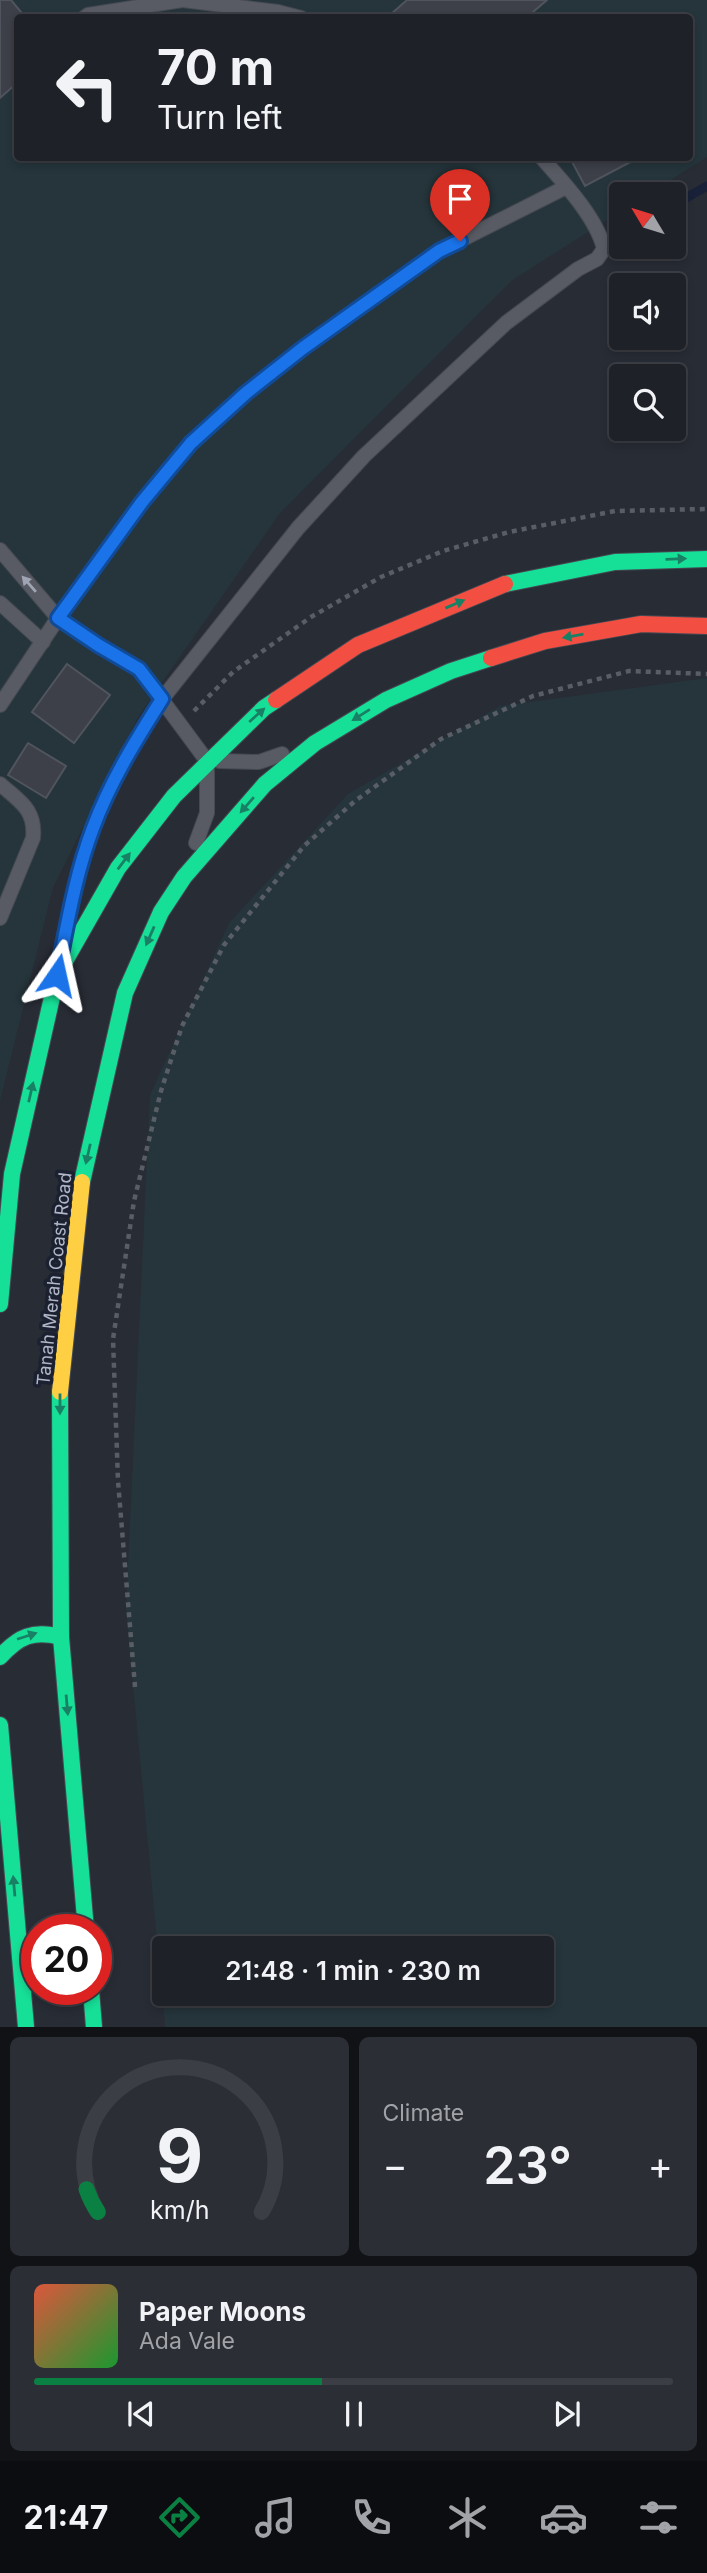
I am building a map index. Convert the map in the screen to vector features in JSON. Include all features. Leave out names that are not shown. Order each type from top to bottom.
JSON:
[{"type":"main road","points":[[0,1304],[12,1174],[57,975],[118,868],[174,796],[207,761],[264,708],[358,645],[502,584],[615,562],[707,559]]},
{"type":"main road","name":"Tanah Merah Coast Road","points":[[85,1914],[61,1637],[60,1376],[80,1191],[125,993],[161,912],[184,877],[265,785],[315,744],[386,700],[451,671],[545,641],[640,624],[707,626]]},
{"type":"main road","points":[[0,1657],[12,1642],[28,1633],[46,1632],[61,1637]]},
{"type":"main road","points":[[0,1725],[26,2027]]},
{"type":"main road","points":[[92,2005],[94,2027]]},
{"type":"lane","points":[[94,14],[183,0],[286,14]]},
{"type":"lane","points":[[57,975],[72,895],[92,828],[128,753],[162,699],[298,528],[364,456],[506,323],[578,269],[597,259],[604,248],[601,235],[544,161]]},
{"type":"lane","points":[[0,705],[58,618],[142,502],[191,443],[246,393],[314,340],[439,251],[566,187]]},
{"type":"lane","points":[[0,550],[58,618],[139,669],[207,761],[207,813],[184,877]]},
{"type":"lane","points":[[0,603],[43,642]]},
{"type":"lane","points":[[207,761],[259,762],[315,744]]},
{"type":"lane","points":[[0,784],[27,807],[34,824],[33,838],[0,918]]},
{"type":"path","points":[[135,1687],[118,1481],[113,1339],[134,1201],[161,1091],[182,1026],[224,945],[304,846],[355,802],[441,739],[533,696],[629,671],[707,674]]},
{"type":"shaded area","points":[[0,0],[707,0],[707,157],[667,182],[609,182],[609,219],[511,281],[280,513],[138,717],[53,887],[0,1101]]},
{"type":"shaded area","points":[[707,678],[707,2027],[165,2027],[163,2006],[554,2006],[554,1936],[157,1936],[126,1609],[150,1095],[229,923],[348,794],[500,706]]},
{"type":"building","points":[[0,0],[11,0],[23,14],[14,14],[14,86],[0,98]]},
{"type":"building","points":[[407,0],[547,0],[531,14],[391,14]]},
{"type":"building","points":[[572,161],[632,161],[585,186]]},
{"type":"building","points":[[67,664],[110,695],[74,743],[32,712]]},
{"type":"building","points":[[28,743],[66,766],[46,798],[8,775]]},
{"type":"waterway","points":[[686,198],[707,186]]},
{"type":"traffic: fast","points":[[505,584],[615,562],[707,559]]},
{"type":"traffic: fast","points":[[82,1182],[125,993],[161,912],[184,877],[265,784],[315,743],[386,700],[451,671],[491,658]]},
{"type":"traffic: fast","points":[[0,1304],[12,1174],[57,975],[118,868],[174,796],[264,708],[276,700]]},
{"type":"traffic: fast","points":[[60,1392],[61,1637],[85,1914]]},
{"type":"traffic: fast","points":[[0,1657],[14,1644],[27,1637],[42,1634],[61,1637]]},
{"type":"traffic: fast","points":[[0,1725],[26,2027]]},
{"type":"traffic: fast","points":[[92,2005],[94,2027]]},
{"type":"traffic: slow","points":[[60,1392],[82,1182]]},
{"type":"traffic: jam","points":[[276,700],[358,645],[505,584]]},
{"type":"traffic: jam","points":[[491,658],[545,641],[641,624],[707,626]]},
{"type":"route","points":[[57,975],[72,895],[92,828],[128,753],[162,699],[139,669],[58,618],[142,502],[191,443],[246,393],[303,348],[439,251],[460,241]]}]
